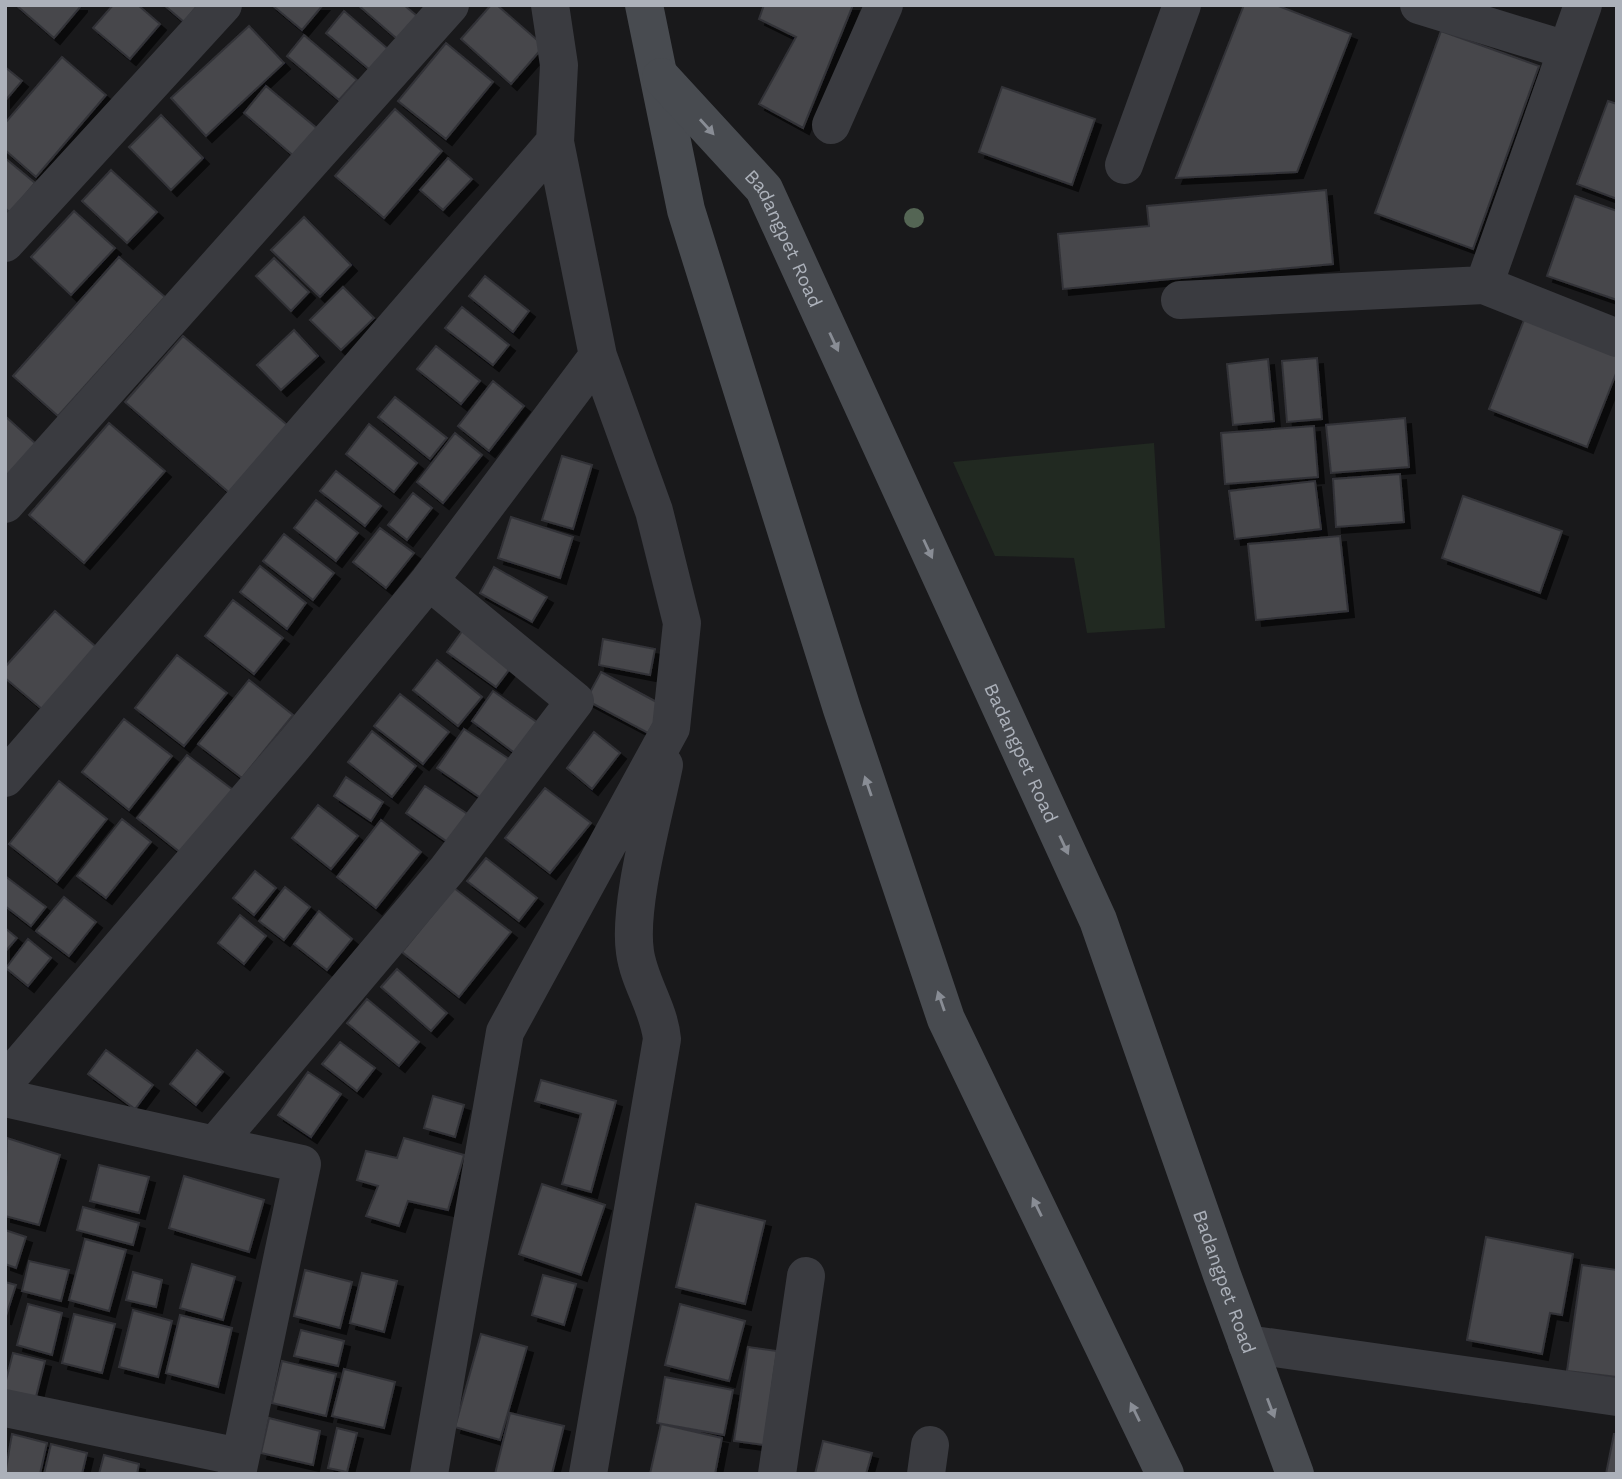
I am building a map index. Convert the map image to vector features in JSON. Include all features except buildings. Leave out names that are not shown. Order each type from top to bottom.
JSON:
[{"type":"main road","name":"Badangpet Road","points":[[644,5],[661,77],[686,210],[842,709],[946,1019],[1165,1474]]},
{"type":"main road","name":"Badangpet Road","points":[[661,77],[764,189],[1098,920],[1295,1474]]},
{"type":"street","points":[[5,243],[223,5]]},
{"type":"street","points":[[5,504],[450,5]]},
{"type":"street","points":[[550,5],[559,65],[555,142],[598,356],[654,510],[682,623],[671,728],[634,924],[635,955],[660,1018],[662,1040],[588,1474]]},
{"type":"street","points":[[831,125],[884,5]]},
{"type":"street","points":[[1124,165],[1182,5]]},
{"type":"street","points":[[1419,5],[1566,50]]},
{"type":"street","points":[[1484,285],[1583,5]]},
{"type":"street","points":[[5,778],[555,142]]},
{"type":"street","points":[[1180,300],[1484,285],[1617,338]]},
{"type":"street","points":[[5,1082],[294,745],[429,582],[598,356]]},
{"type":"street","points":[[215,1145],[447,870],[575,702],[429,582]]},
{"type":"street","points":[[429,1474],[505,1032],[671,728]]},
{"type":"street","points":[[5,1098],[302,1164],[239,1465],[5,1408]]},
{"type":"street","points":[[777,1474],[806,1276]]},
{"type":"street","points":[[1247,1345],[1617,1396]]},
{"type":"shaded area","points":[[1154,443],[1165,628],[1087,633],[1074,558],[995,556],[953,462]]}]
